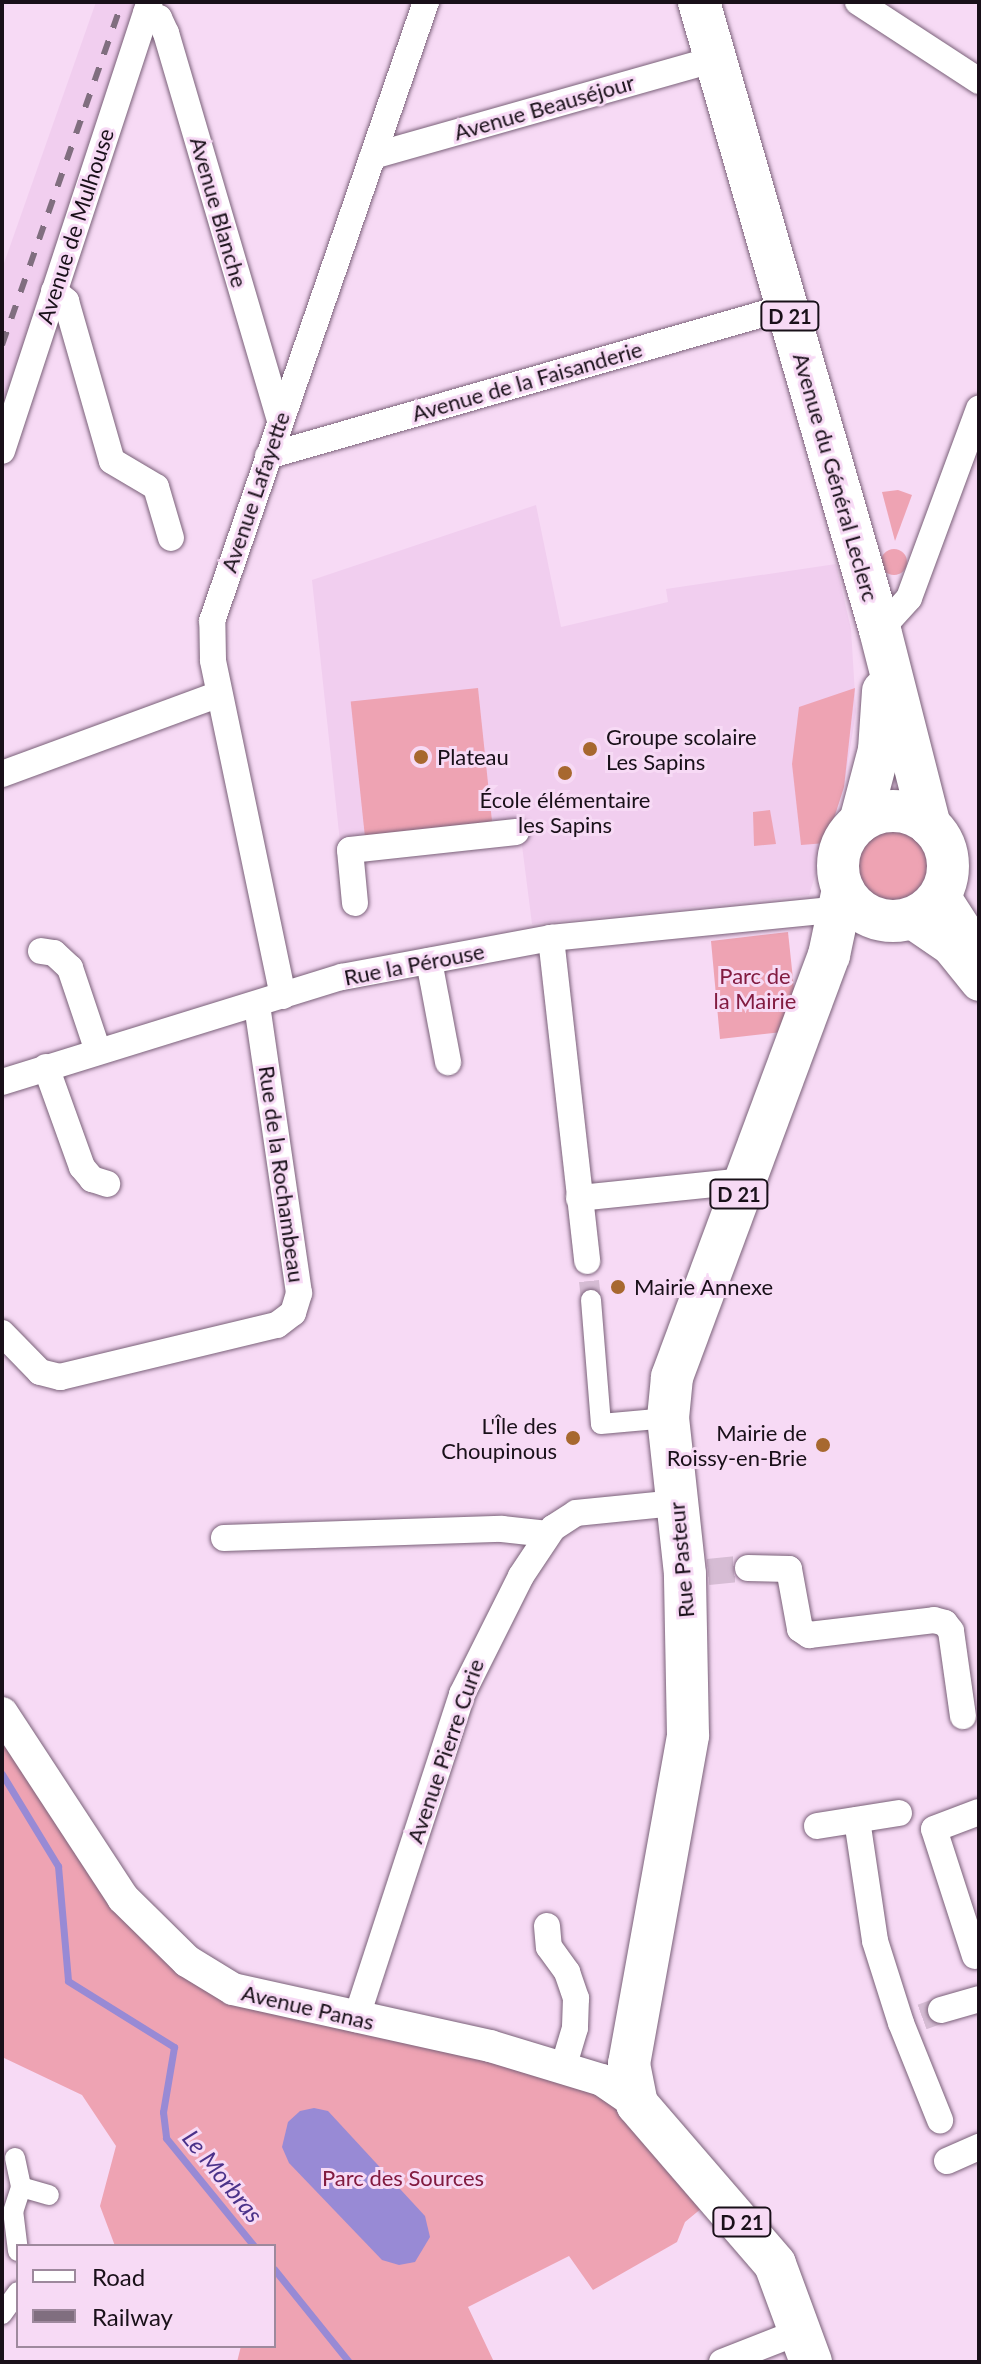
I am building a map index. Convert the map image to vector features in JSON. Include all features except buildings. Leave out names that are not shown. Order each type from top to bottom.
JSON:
[{"type":"main road","name":"Avenue du Général Leclerc","points":[[699,2],[880,630],[930,826]]},
{"type":"main road","name":"Avenue du Général Leclerc","points":[[860,822],[882,731],[880,630]]},
{"type":"main road","points":[[896,811],[930,826],[947,858],[941,894],[924,912],[909,919],[888,921],[867,915],[841,899],[841,849],[860,822],[896,811]]},
{"type":"main road","points":[[941,894],[969,939],[979,983]]},
{"type":"main road","name":"Rue Pasteur","points":[[806,2346],[775,2264],[637,2104],[616,2072],[685,1767],[697,1573],[677,1503],[668,1418],[678,1357],[829,955],[841,899]]},
{"type":"main road","points":[[909,919],[969,939]]},
{"type":"street","name":"Avenue Lafayette","points":[[283,996],[219,694],[211,641],[214,609],[426,2]]},
{"type":"street","points":[[858,2],[979,81]]},
{"type":"street","name":"Avenue de Mulhouse","points":[[2,451],[148,8]]},
{"type":"street","name":"Avenue Blanche","points":[[148,8],[159,18],[166,33],[280,421]]},
{"type":"street","name":"Avenue Beauséjour","points":[[373,156],[715,59]]},
{"type":"street","points":[[54,291],[66,301],[112,461],[156,487],[171,538]]},
{"type":"street","name":"Avenue de la Faisanderie","points":[[268,456],[787,307]]},
{"type":"street","points":[[880,630],[909,598],[977,426]]},
{"type":"street","points":[[2,774],[219,694]]},
{"type":"street","points":[[355,903],[350,850],[516,832]]},
{"type":"street","name":"Rue la Pérouse","points":[[2,1082],[342,977],[551,938],[841,899]]},
{"type":"street","points":[[551,938],[589,1281],[601,1424],[668,1418]]},
{"type":"street","points":[[41,951],[54,953],[70,968],[98,1051]]},
{"type":"street","points":[[429,961],[448,1062]]},
{"type":"street","name":"Rue de la Rochambeau","points":[[2,1333],[40,1372],[60,1377],[277,1325],[293,1313],[299,1293],[257,1005]]},
{"type":"street","points":[[46,1067],[82,1167],[94,1180],[107,1184]]},
{"type":"street","points":[[579,1198],[744,1181]]},
{"type":"street","name":"Avenue Pierre Curie","points":[[356,2019],[462,1694],[493,1623],[548,1534],[581,1511],[677,1503]]},
{"type":"street","points":[[224,1538],[502,1529],[548,1534]]},
{"type":"street","points":[[748,1568],[789,1569],[800,1629],[809,1635],[934,1620],[945,1623],[951,1631],[963,1716]]},
{"type":"street","name":"Avenue Panas","points":[[2,1713],[107,1874],[152,1931],[233,1989],[356,2019],[490,2046],[563,2068],[616,2072]]},
{"type":"street","points":[[975,1956],[934,1829],[979,1812]]},
{"type":"street","points":[[817,1826],[899,1813]]},
{"type":"street","points":[[857,1820],[875,1941],[921,2017],[940,2120]]},
{"type":"street","points":[[547,1926],[553,1956],[567,1972],[576,1998],[575,2028],[563,2068]]},
{"type":"street","points":[[921,2017],[979,1999]]},
{"type":"street","points":[[947,2161],[979,2147]]},
{"type":"street","points":[[15,2158],[21,2187],[13,2212],[17,2244]]},
{"type":"street","points":[[21,2187],[49,2195]]},
{"type":"street","points":[[2,2314],[16,2295]]},
{"type":"street","points":[[722,2362],[806,2346]]},
{"type":"shaded area","points":[[96,2],[138,2],[2,408],[2,269]]},
{"type":"shaded area","name":"Groupe scolaire Les Sapins","points":[[536,505],[561,627],[668,602],[666,589],[836,564],[851,629],[856,711],[844,787],[809,895],[532,924],[519,822],[340,842],[312,580]]},
{"type":"shaded area","points":[[314,2108],[328,2111],[425,2216],[430,2237],[415,2262],[399,2265],[382,2260],[289,2163],[282,2147],[288,2122],[300,2111]]},
{"type":"green space","points":[[898,490],[912,495],[895,541],[882,492]]},
{"type":"green space","points":[[894,549],[903,553],[907,562],[903,571],[894,575],[885,571],[881,562],[885,553]]},
{"type":"green space","name":"Plateau","points":[[478,688],[492,825],[365,839],[351,701]]},
{"type":"green space","points":[[855,688],[844,787],[826,843],[801,845],[792,764],[799,707]]},
{"type":"green space","points":[[770,810],[776,844],[754,846],[753,812]]},
{"type":"green space","points":[[894,823],[911,826],[925,836],[935,850],[938,867],[935,884],[925,898],[911,908],[894,911],[877,908],[863,898],[853,884],[850,867],[853,850],[863,836],[877,826]]},
{"type":"green space","name":"Parc de la Mairie","points":[[788,932],[795,998],[782,1032],[720,1039],[711,941]]},
{"type":"green space","name":"Parc des Sources","points":[[2,1713],[187,1961],[602,2080],[708,2203],[685,2222],[677,2242],[593,2290],[569,2256],[468,2307],[494,2362],[237,2362],[240,2348],[276,2348],[276,2244],[114,2244],[100,2206],[116,2146],[82,2095],[2,2057]]},
{"type":"waterway","name":"Le Morbras","points":[[2,1774],[58,1866],[68,1981],[174,2047],[163,2112],[166,2138],[252,2244]]},
{"type":"waterway","name":"Le Morbras","points":[[276,2271],[349,2362]]},
{"type":"tunnel","points":[[589,1281],[591,1300]]},
{"type":"tunnel","points":[[708,1572],[748,1568]]},
{"type":"tunnel","points":[[922,2017],[941,2010]]},
{"type":"railway","points":[[2,345],[122,2]]},
{"type":"place","name":"Groupe scolaire Les Sapins","points":[[590,749]]},
{"type":"place","name":"Plateau","points":[[421,757]]},
{"type":"place","name":"École élémentaire les Sapins","points":[[565,773]]},
{"type":"place","name":"Mairie Annexe","points":[[618,1287]]},
{"type":"place","name":"L'Île des Choupinous","points":[[573,1438]]},
{"type":"place","name":"Mairie de Roissy-en-Brie","points":[[823,1445]]}]
